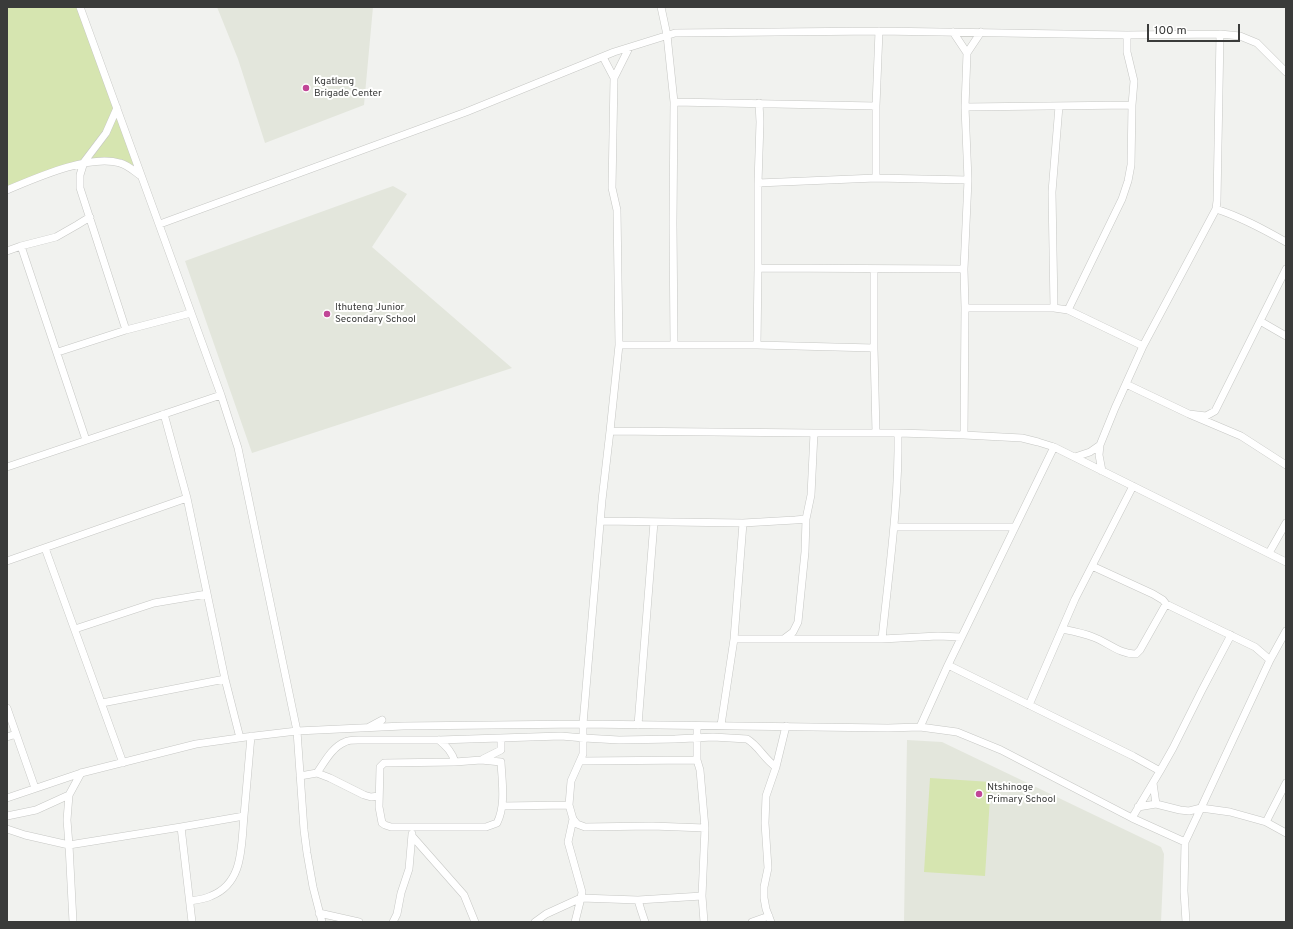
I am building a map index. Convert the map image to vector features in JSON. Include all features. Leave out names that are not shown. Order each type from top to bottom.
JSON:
[{"type":"street","points":[[80,7],[141,176],[160,224],[235,438],[243,470],[297,731],[306,853],[322,922]]},
{"type":"street","points":[[661,7],[667,35],[674,102],[674,345]]},
{"type":"street","points":[[876,178],[876,106],[879,31]]},
{"type":"street","points":[[160,224],[466,112],[614,52],[667,35],[682,32],[879,31],[1127,35],[1220,34],[1240,36],[1257,42],[1286,72]]},
{"type":"street","points":[[952,32],[967,53]]},
{"type":"street","points":[[964,434],[964,269],[968,180],[965,107],[967,53],[981,32]]},
{"type":"street","points":[[1102,471],[1099,455],[1100,445],[1115,408],[1143,346],[1216,209],[1220,34]]},
{"type":"street","points":[[1068,310],[1122,200],[1128,181],[1131,165],[1134,81],[1128,52],[1127,35]]},
{"type":"street","points":[[628,48],[614,78],[612,188],[617,210],[619,345],[601,521],[583,724],[583,754],[571,781],[569,805],[573,818],[577,824],[585,827],[652,826],[705,828]]},
{"type":"street","points":[[603,57],[614,78]]},
{"type":"street","points":[[674,102],[876,106]]},
{"type":"street","points":[[757,345],[759,103]]},
{"type":"street","points":[[965,107],[1132,105]]},
{"type":"street","points":[[1054,308],[1052,199],[1059,106]]},
{"type":"street","points":[[117,108],[106,133],[84,162],[80,175],[80,188],[126,330]]},
{"type":"street","points":[[7,190],[30,180],[84,162],[112,161],[122,163],[141,176]]},
{"type":"street","points":[[758,183],[876,178],[968,180]]},
{"type":"street","points":[[1216,209],[1232,214],[1258,226],[1286,242]]},
{"type":"street","points":[[7,251],[56,237],[90,217]]},
{"type":"street","points":[[21,246],[58,352],[86,440]]},
{"type":"street","points":[[758,268],[964,269]]},
{"type":"street","points":[[874,269],[876,433]]},
{"type":"street","points":[[1189,414],[1206,416],[1215,411],[1286,269]]},
{"type":"street","points":[[965,308],[1054,308],[1068,310],[1143,346]]},
{"type":"street","points":[[58,352],[126,330],[191,313]]},
{"type":"street","points":[[1260,321],[1286,336]]},
{"type":"street","points":[[619,345],[757,345],[874,348]]},
{"type":"street","points":[[1126,384],[1189,414],[1241,436],[1286,466]]},
{"type":"street","points":[[7,467],[221,395]]},
{"type":"street","points":[[164,414],[187,498],[225,679],[240,738]]},
{"type":"street","points":[[610,431],[964,434],[1022,438],[1038,442],[1075,457],[1286,562]]},
{"type":"street","points":[[785,638],[793,632],[798,622],[806,519],[811,495],[814,433]]},
{"type":"street","points":[[882,639],[894,527],[898,468],[898,433]]},
{"type":"street","points":[[1075,457],[1090,452],[1100,445]]},
{"type":"street","points":[[920,727],[961,637],[1054,448]]},
{"type":"street","points":[[1029,705],[1062,629],[1133,486]]},
{"type":"street","points":[[7,562],[187,498]]},
{"type":"street","points":[[601,521],[743,523],[806,519]]},
{"type":"street","points":[[638,725],[654,522]]},
{"type":"street","points":[[721,725],[734,639],[743,523]]},
{"type":"street","points":[[1268,553],[1286,523]]},
{"type":"street","points":[[894,527],[1014,527]]},
{"type":"street","points":[[45,548],[124,763]]},
{"type":"street","points":[[1092,566],[1153,594],[1163,600],[1166,604],[1255,647],[1270,660]]},
{"type":"street","points":[[75,629],[154,603],[207,594]]},
{"type":"street","points":[[1062,629],[1094,637],[1129,654],[1136,654],[1140,650],[1166,604]]},
{"type":"street","points":[[1186,922],[1184,891],[1185,842],[1270,660],[1286,631]]},
{"type":"street","points":[[1132,818],[1173,748],[1231,635]]},
{"type":"street","points":[[734,639],[882,639],[938,636],[961,637]]},
{"type":"street","points":[[948,665],[1133,756],[1160,771]]},
{"type":"street","points":[[102,703],[225,679]]},
{"type":"street","points":[[7,708],[35,788]]},
{"type":"street","points":[[367,728],[382,720]]},
{"type":"street","points":[[7,798],[81,773],[196,744],[297,731],[403,726],[583,724],[888,728],[920,727],[957,732],[1001,750],[1132,818],[1185,842]]},
{"type":"street","points":[[697,726],[697,760],[700,770],[705,828],[702,896],[704,922]]},
{"type":"street","points":[[752,922],[770,919],[764,898],[764,887],[768,868],[764,822],[766,796],[776,767],[786,726]]},
{"type":"street","points":[[7,737],[16,734]]},
{"type":"street","points":[[190,902],[211,896],[225,888],[236,873],[239,864],[251,736]]},
{"type":"street","points":[[317,773],[326,759],[344,742],[358,740],[439,740],[529,736],[561,736],[619,740],[713,737],[747,739],[752,742],[770,763],[776,767]]},
{"type":"street","points":[[501,738],[502,806],[501,815],[497,823],[486,827],[391,827],[382,823],[379,807],[379,796],[380,767],[384,763],[481,760],[501,762]]},
{"type":"street","points":[[439,740],[448,748],[453,755],[455,762]]},
{"type":"street","points":[[481,760],[501,750]]},
{"type":"street","points":[[581,761],[697,760]]},
{"type":"street","points":[[73,922],[67,827],[69,795],[81,773]]},
{"type":"street","points":[[300,776],[317,773],[330,778],[364,796],[379,796]]},
{"type":"street","points":[[1153,783],[1156,804]]},
{"type":"street","points":[[1266,822],[1286,783]]},
{"type":"street","points":[[7,816],[36,810],[69,795]]},
{"type":"street","points":[[1138,807],[1156,804],[1189,812],[1202,808],[1230,812],[1266,822],[1286,833]]},
{"type":"street","points":[[502,806],[569,805]]},
{"type":"street","points":[[7,828],[69,845],[244,816]]},
{"type":"street","points":[[573,818],[568,842],[582,892],[582,898],[575,922]]},
{"type":"street","points":[[181,827],[192,922]]},
{"type":"street","points":[[393,922],[397,914],[401,893],[409,869],[412,836],[411,827]]},
{"type":"street","points":[[412,836],[464,895],[473,921]]},
{"type":"street","points":[[535,922],[551,911],[582,898],[638,900],[702,896]]},
{"type":"street","points":[[638,900],[645,922]]},
{"type":"street","points":[[319,913],[359,922]]},
{"type":"shaded area","name":"Kgatleng Brigade Center","points":[[217,7],[373,7],[364,105],[265,143],[238,59]]},
{"type":"shaded area","name":"Ithuteng Junior Secondary School","points":[[393,186],[407,194],[372,247],[512,368],[252,453],[185,261]]},
{"type":"shaded area","name":"Ntshinoge Primary School","points":[[907,740],[942,742],[1161,847],[1164,854],[1161,922],[904,922]]},
{"type":"green space","points":[[7,7],[80,7],[141,176],[122,163],[84,162],[7,190]]},
{"type":"green space","points":[[930,778],[991,782],[985,876],[924,872]]},
{"type":"place","name":"Kgatleng Brigade Center","points":[[306,88]]},
{"type":"place","name":"Ithuteng Junior Secondary School","points":[[327,314]]},
{"type":"place","name":"Ntshinoge Primary School","points":[[979,794]]}]
